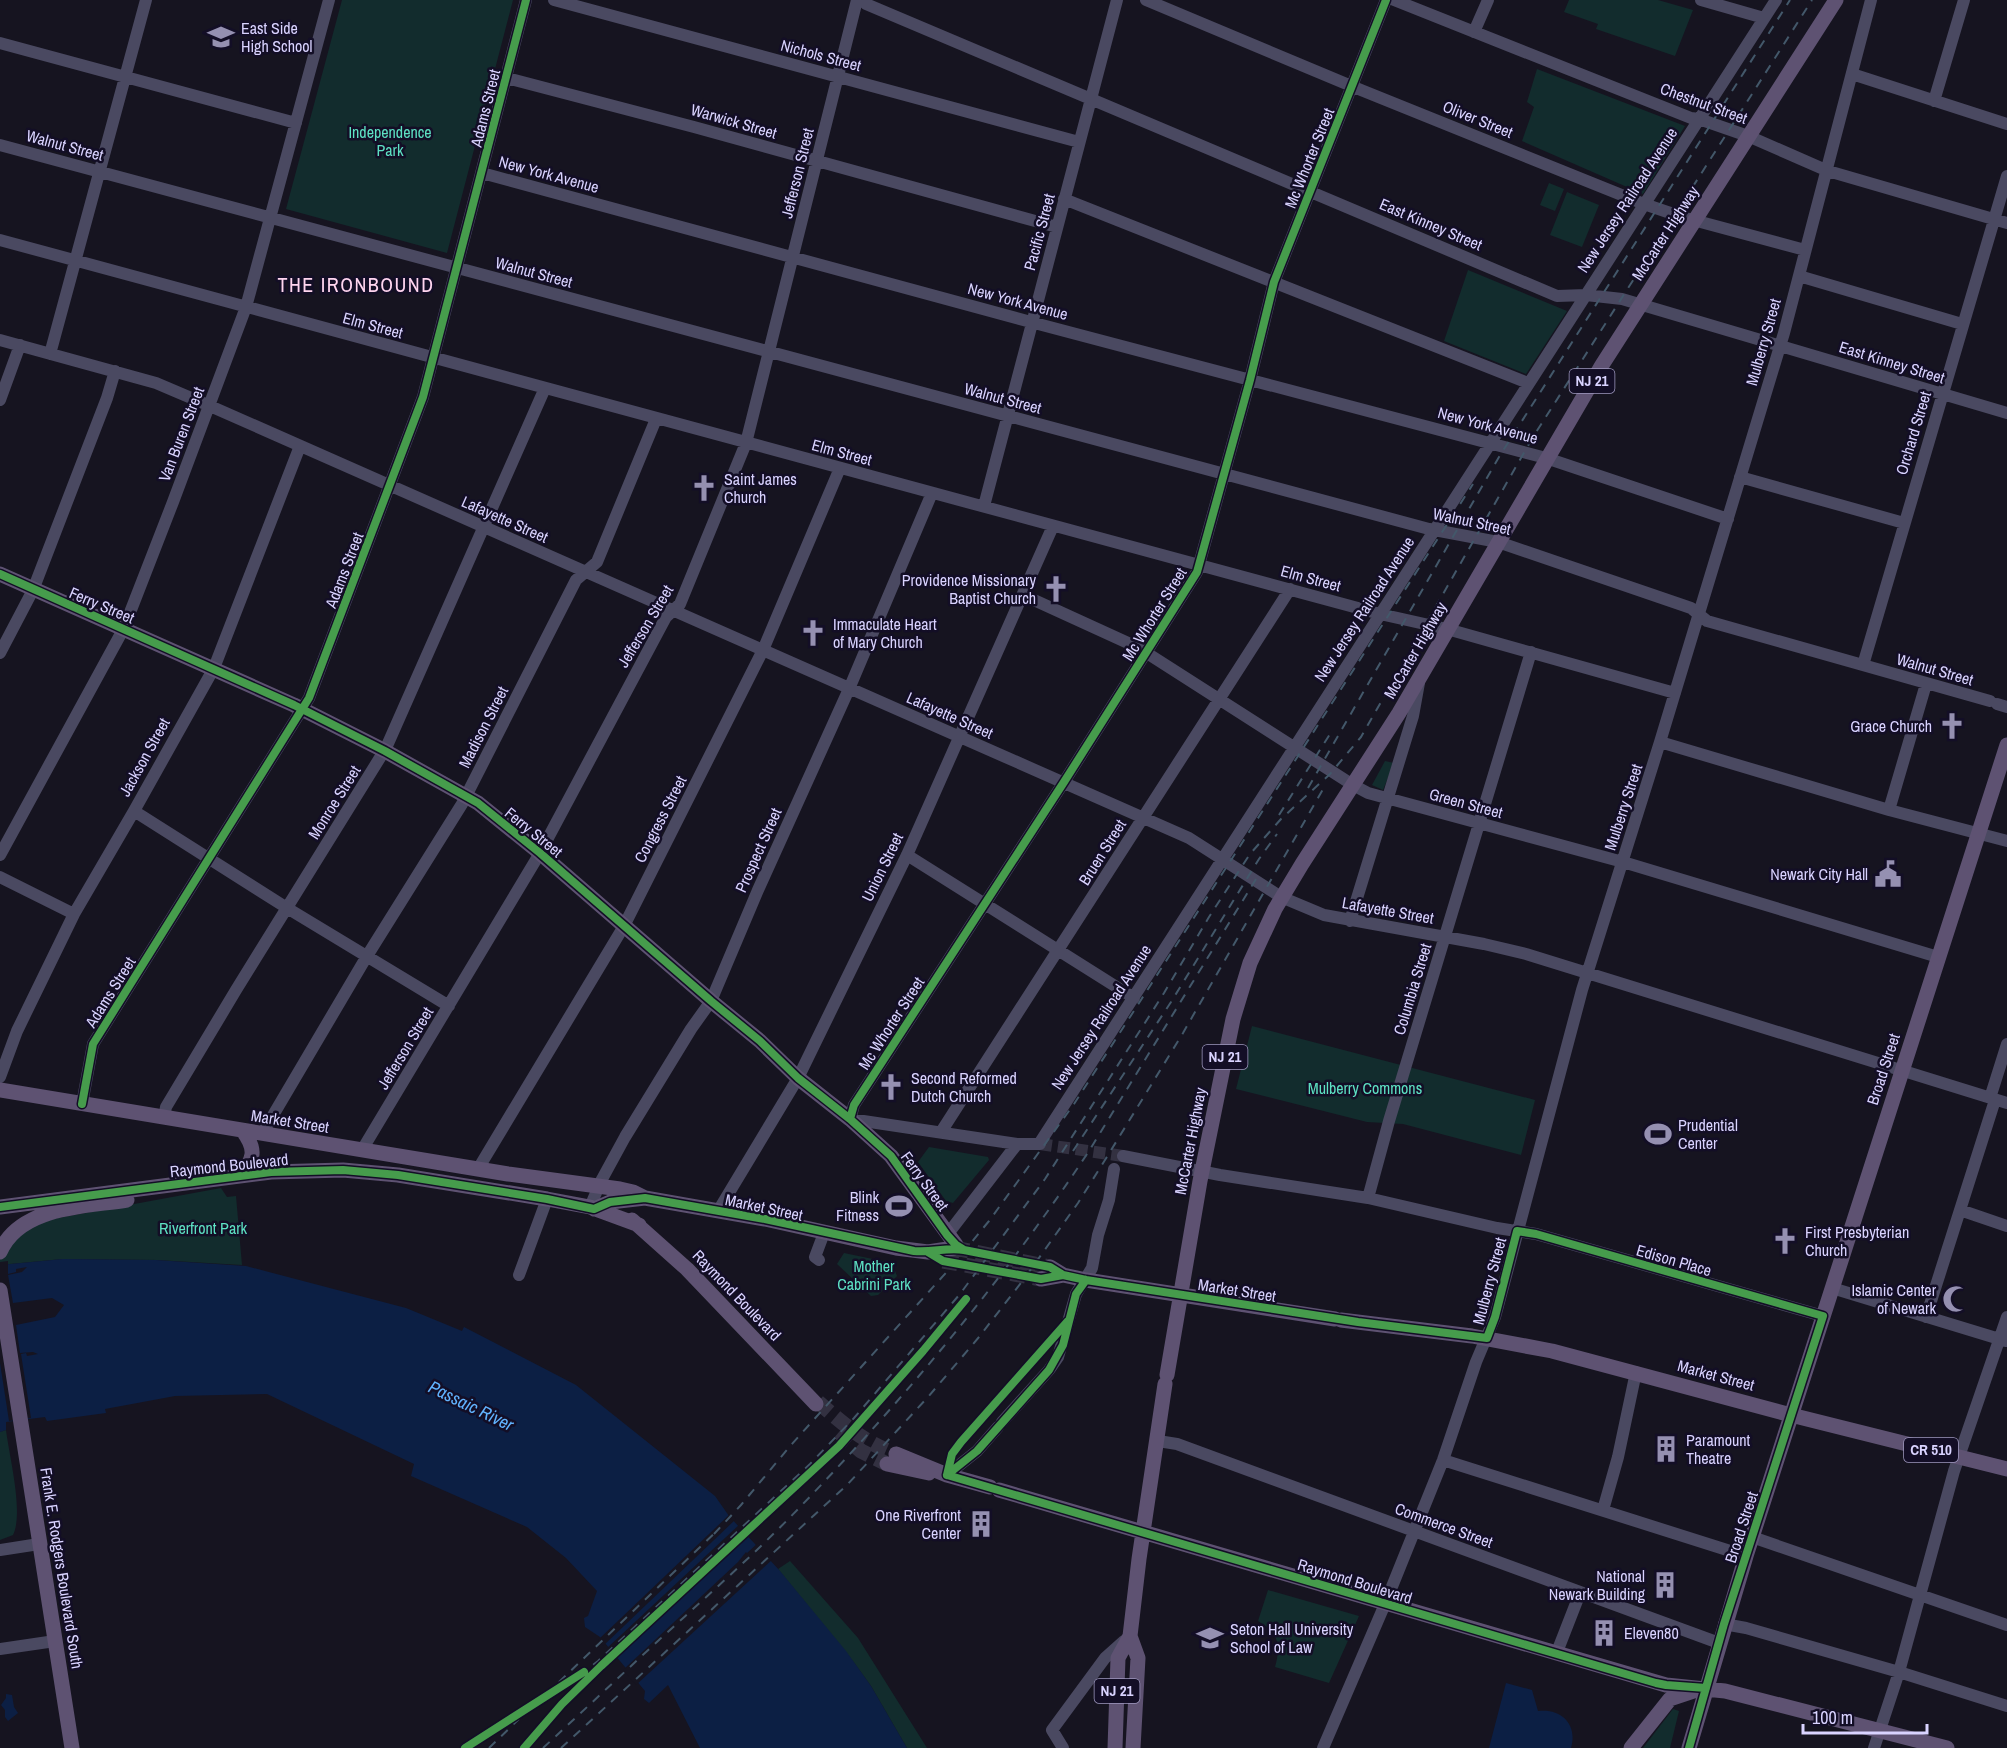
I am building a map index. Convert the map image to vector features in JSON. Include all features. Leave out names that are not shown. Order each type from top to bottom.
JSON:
[{"type":"main road","name":"McCarter Highway","points":[[1114,1748],[1118,1658],[1130,1636],[1143,1531],[1180,1294],[1202,1170],[1233,1019],[1250,963],[1281,897],[1421,674],[1546,458],[1640,305],[1836,0]]},
{"type":"main road","name":"Ferry Street","points":[[0,574],[302,709],[385,750],[478,802],[760,1041],[798,1078],[850,1119],[891,1156],[952,1243]]},
{"type":"main road","name":"Broad Street","points":[[1689,1748],[1724,1624],[2007,745]]},
{"type":"main road","name":"Market Street","points":[[0,1090],[577,1184]]},
{"type":"main road","points":[[240,1176],[252,1156],[252,1148],[243,1131]]},
{"type":"main road","points":[[271,1172],[301,1163],[351,1160],[362,1150]]},
{"type":"main road","name":"Raymond Boulevard","points":[[0,1207],[271,1172],[317,1170],[360,1171],[498,1191]]},
{"type":"main road","points":[[1,1250],[17,1229],[44,1215],[184,1191],[221,1179]]},
{"type":"main road","name":"Raymond Boulevard","points":[[577,1184],[594,1199],[639,1225]]},
{"type":"main road","name":"Market Street","points":[[498,1191],[547,1198],[594,1199],[610,1202],[645,1198],[765,1219],[824,1233],[928,1252],[944,1261]]},
{"type":"main road","name":"Market Street","points":[[594,1199],[633,1192],[645,1198]]},
{"type":"main road","name":"Raymond Boulevard","points":[[610,1202],[687,1269],[813,1400]]},
{"type":"main road","points":[[639,1225],[643,1207],[668,1202]]},
{"type":"main road","points":[[928,1252],[952,1243]]},
{"type":"main road","name":"Market Street","points":[[1052,1274],[1338,1319],[1487,1338],[1552,1351],[1791,1415],[2007,1469]]},
{"type":"main road","name":"Frank E. Rodgers Boulevard South","points":[[0,1290],[72,1748]]},
{"type":"main road","name":"Raymond Boulevard","points":[[891,1459],[1666,1685],[1706,1688],[1737,1694],[1947,1748]]},
{"type":"main road","name":"McCarter Highway","points":[[1130,1636],[1138,1658],[1133,1748]]},
{"type":"main road","points":[[1631,1748],[1670,1699],[1706,1688]]},
{"type":"street","points":[[50,354],[146,0]]},
{"type":"street","name":"Van Buren Street","points":[[0,855],[124,628],[210,406],[246,307],[329,0]]},
{"type":"street","name":"Adams Street","points":[[82,1104],[93,1044],[309,698],[423,397],[526,0]]},
{"type":"street","name":"Nichols Street","points":[[554,0],[1079,142]]},
{"type":"street","name":"Jefferson Street","points":[[362,1150],[540,853],[666,617],[680,604],[746,443],[857,0]]},
{"type":"street","name":"East Kinney Street","points":[[863,0],[866,4],[1557,296],[1586,295],[1622,299],[2007,413]]},
{"type":"street","name":"Pacific Street","points":[[984,506],[1117,0]]},
{"type":"street","name":"Oliver Street","points":[[1146,0],[1644,204],[1805,250]]},
{"type":"street","name":"Mc Whorter Street","points":[[850,1119],[854,1105],[1064,782],[1197,572],[1250,380],[1274,282],[1386,0]]},
{"type":"street","name":"Chestnut Street","points":[[1394,0],[1691,118],[1748,136],[1828,171],[2007,223]]},
{"type":"street","points":[[1474,32],[1488,0]]},
{"type":"street","points":[[1701,0],[1764,18]]},
{"type":"street","name":"New Jersey Railroad Avenue","points":[[1017,1144],[1040,1144],[1776,0]]},
{"type":"street","name":"Mulberry Street","points":[[1323,1748],[1443,1461],[1476,1362],[1495,1317],[1587,973],[1660,742],[1780,346],[1828,171],[1871,0]]},
{"type":"street","points":[[1934,100],[1964,0]]},
{"type":"street","points":[[0,43],[296,123]]},
{"type":"street","points":[[1852,74],[2007,124]]},
{"type":"street","name":"Warwick Street","points":[[507,78],[1057,227]]},
{"type":"street","name":"Walnut Street","points":[[0,145],[1434,530],[1498,542],[1691,608],[1707,621],[1998,704]]},
{"type":"street","name":"New York Avenue","points":[[482,173],[1032,322],[1491,442],[1728,519]]},
{"type":"street","name":"Orchard Street","points":[[1863,665],[2007,176]]},
{"type":"street","points":[[1064,199],[1528,383]]},
{"type":"street","name":"Elm Street","points":[[0,240],[1380,614],[1447,629],[1675,693]]},
{"type":"street","points":[[1799,276],[1962,324]]},
{"type":"street","name":"Lafayette Street","points":[[0,340],[156,383],[210,406],[1189,838],[1281,897],[1324,915],[1526,954],[1997,1100]]},
{"type":"street","points":[[0,400],[20,345]]},
{"type":"street","points":[[0,653],[33,590],[107,398],[115,371]]},
{"type":"street","name":"Monroe Street","points":[[164,1118],[166,1107],[385,750],[545,388]]},
{"type":"street","name":"Madison Street","points":[[262,1134],[367,956],[466,796],[576,580],[597,562],[656,419]]},
{"type":"street","name":"Jackson Street","points":[[0,1077],[17,1031],[74,914],[214,668],[300,446]]},
{"type":"street","name":"Congress Street","points":[[478,1169],[624,926],[763,650],[840,468]]},
{"type":"street","points":[[1740,477],[1904,523]]},
{"type":"street","name":"Prospect Street","points":[[594,1199],[625,1137],[691,1029],[711,1001],[758,890],[849,689],[932,492]]},
{"type":"street","name":"Union Street","points":[[718,1211],[798,1078],[907,855],[1053,526]]},
{"type":"street","name":"Bruen Street","points":[[940,1132],[1290,589]]},
{"type":"street","name":"Green Street","points":[[1023,595],[1145,652],[1368,793],[1623,862],[1938,957]]},
{"type":"street","name":"Columbia Street","points":[[1368,1198],[1389,1121],[1531,652]]},
{"type":"street","points":[[1350,921],[1413,716],[1421,674]]},
{"type":"street","points":[[1889,810],[1926,684]]},
{"type":"street","points":[[1660,742],[1889,810],[2007,841]]},
{"type":"street","points":[[134,812],[450,1006]]},
{"type":"street","points":[[907,855],[1134,998]]},
{"type":"street","points":[[0,877],[74,914]]},
{"type":"street","points":[[1926,1317],[1997,1100],[2007,1044]]},
{"type":"street","points":[[850,1119],[1017,1144],[952,1243]]},
{"type":"street","name":"Edison Place","points":[[1123,1156],[1368,1198],[1536,1234],[1823,1316]]},
{"type":"street","points":[[947,1475],[977,1451],[1058,1357],[1076,1294],[1086,1280],[1093,1263],[1098,1235],[1109,1200],[1114,1169]]},
{"type":"street","points":[[519,1275],[547,1198]]},
{"type":"street","points":[[1960,1210],[2007,1226]]},
{"type":"street","points":[[819,1260],[815,1257],[824,1233]]},
{"type":"street","points":[[1832,1288],[2003,1340]]},
{"type":"street","points":[[1874,1748],[1899,1672],[1959,1457],[2003,1340],[2007,1317]]},
{"type":"street","points":[[1603,1510],[1618,1457],[1636,1372]]},
{"type":"street","name":"Commerce Street","points":[[1158,1441],[1177,1444],[1719,1643]]},
{"type":"street","points":[[1443,1461],[1746,1556]]},
{"type":"street","points":[[1752,1537],[2007,1625]]},
{"type":"street","points":[[0,1550],[39,1544]]},
{"type":"street","points":[[1557,1652],[1580,1593]]},
{"type":"street","points":[[1724,1624],[1746,1628],[1899,1672],[2007,1706]]},
{"type":"street","points":[[1063,1748],[1052,1730],[1105,1658],[1130,1636]]},
{"type":"street","points":[[0,1649],[54,1641]]},
{"type":"green space","name":"Independence Park","points":[[342,0],[513,0],[447,253],[286,209]]},
{"type":"green space","points":[[1569,0],[1658,0],[1693,10],[1675,56],[1596,29],[1598,24],[1564,12]]},
{"type":"green space","points":[[1537,69],[1685,126],[1643,194],[1522,141],[1534,107],[1527,102]]},
{"type":"green space","points":[[1549,183],[1564,189],[1555,211],[1540,205]]},
{"type":"green space","points":[[1567,192],[1599,205],[1582,247],[1550,235]]},
{"type":"green space","points":[[1468,270],[1567,311],[1526,374],[1444,341]]},
{"type":"green space","points":[[1385,761],[1394,763],[1383,790],[1372,785]]},
{"type":"green space","name":"Mulberry Commons","points":[[1252,1026],[1535,1100],[1521,1155],[1403,1124],[1367,1122],[1236,1089]]},
{"type":"green space","points":[[929,1147],[988,1157],[989,1160],[953,1203],[946,1201],[918,1162]]},
{"type":"green space","name":"Riverfront Park","points":[[221,1188],[227,1197],[236,1196],[242,1265],[156,1260],[63,1259],[0,1265],[0,1247],[31,1227],[53,1219]]},
{"type":"green space","name":"Mother Cabrini Park","points":[[844,1253],[892,1263],[897,1276],[878,1295],[871,1296],[837,1264]]},
{"type":"green space","points":[[6,1430],[15,1484],[17,1513],[13,1535],[0,1540],[0,1432]]},
{"type":"green space","points":[[790,1561],[858,1638],[927,1748],[907,1748],[871,1686],[778,1569]]},
{"type":"green space","points":[[1268,1590],[1359,1616],[1329,1683],[1275,1667],[1278,1652],[1277,1640],[1270,1630],[1258,1621]]},
{"type":"green space","points":[[1673,1709],[1679,1711],[1670,1748],[1643,1748]]},
{"type":"water","name":"Passaic River","points":[[63,1259],[156,1260],[246,1266],[406,1308],[462,1331],[464,1327],[576,1385],[715,1496],[729,1516],[780,1571],[846,1651],[871,1686],[907,1748],[700,1748],[668,1685],[649,1703],[644,1699],[645,1691],[600,1637],[585,1627],[584,1618],[588,1616],[597,1591],[566,1558],[527,1527],[411,1476],[414,1464],[267,1394],[175,1396],[105,1409],[106,1413],[47,1421],[45,1417],[6,1422],[6,1430],[0,1432],[0,1265]]},
{"type":"water","points":[[1506,1683],[1532,1690],[1538,1711],[1554,1712],[1566,1719],[1572,1732],[1571,1748],[1489,1748]]},
{"type":"water","points":[[6,1694],[12,1695],[14,1707],[18,1713],[8,1721],[1,1705]]},
{"type":"pier","points":[[8,1261],[8,1274],[16,1272],[16,1269],[27,1267],[22,1272],[8,1275],[13,1303],[52,1298],[64,1305],[55,1317],[16,1325],[20,1353],[33,1352],[38,1354],[27,1356],[26,1353],[21,1354],[31,1418],[9,1421],[0,1363],[0,1262]]},
{"type":"pier","points":[[731,1513],[736,1519],[603,1646],[598,1640]]},
{"type":"pier","points":[[740,1524],[748,1532],[614,1659],[606,1649]]},
{"type":"pier","points":[[758,1543],[773,1559],[636,1685],[623,1670]]},
{"type":"tunnel","points":[[1040,1144],[1123,1156]]},
{"type":"tunnel","points":[[954,1248],[1050,1267]]},
{"type":"tunnel","points":[[943,1261],[1041,1279]]},
{"type":"tunnel","points":[[818,1402],[864,1439],[896,1454]]},
{"type":"tunnel","points":[[839,1432],[861,1451],[887,1464]]},
{"type":"railway","points":[[1308,788],[1499,457],[1790,0]]},
{"type":"railway","points":[[465,1748],[570,1683],[598,1661],[810,1464],[854,1418],[960,1294],[1045,1179],[1250,854],[1281,819],[1330,774],[1361,737],[1533,437],[1812,0]]},
{"type":"railway","points":[[714,1534],[952,1266],[989,1221],[1074,1104],[1473,484]]},
{"type":"railway","points":[[1279,815],[1330,734]]},
{"type":"railway","points":[[561,1748],[847,1485],[928,1397],[979,1337],[1024,1279],[1078,1203],[1105,1160],[1183,1033],[1326,784]]},
{"type":"railway","points":[[1073,1151],[1277,834]]},
{"type":"railway","points":[[543,1748],[784,1523],[840,1465],[953,1335],[1023,1245],[1089,1151],[1256,879]]},
{"type":"railway","points":[[559,1682],[719,1529]]},
{"type":"railway","points":[[524,1748],[562,1704],[594,1673]]},
{"type":"railway","points":[[489,1748],[519,1719]]},
{"type":"cycle path","points":[[82,1104],[93,1044],[309,698],[423,397],[526,0]]},
{"type":"cycle path","points":[[850,1119],[854,1105],[1064,782],[1197,572],[1250,380],[1274,282],[1386,0]]},
{"type":"cycle path","points":[[0,574],[294,705],[385,751],[478,803],[760,1041],[798,1078],[850,1119],[891,1156],[947,1235],[964,1250]]},
{"type":"cycle path","points":[[0,1207],[271,1172],[343,1170],[398,1175],[547,1199],[594,1209],[610,1202],[645,1198],[765,1219],[914,1251],[964,1250],[1050,1267],[1063,1275],[1086,1280],[1358,1322],[1487,1338],[1495,1317],[1517,1231],[1536,1234],[1823,1316],[1724,1624],[1689,1748]]},
{"type":"cycle path","points":[[928,1252],[943,1261],[1041,1279],[1063,1275]]},
{"type":"cycle path","points":[[947,1475],[977,1451],[1049,1370],[1063,1345],[1076,1294],[1086,1280]]},
{"type":"cycle path","points":[[524,1748],[562,1704],[601,1666],[839,1446],[966,1299]]},
{"type":"cycle path","points":[[947,1475],[952,1454],[961,1442],[1068,1321]]},
{"type":"cycle path","points":[[947,1475],[1656,1683],[1706,1688]]},
{"type":"cycle path","points":[[465,1748],[584,1672]]},
{"type":"place","name":"East Side High School","points":[[221,37]]},
{"type":"place","name":"Saint James Church","points":[[704,488]]},
{"type":"place","name":"Providence Missionary Baptist Church","points":[[1056,589]]},
{"type":"place","name":"Immaculate Heart of Mary Church","points":[[813,633]]},
{"type":"place","name":"Grace Church","points":[[1952,726]]},
{"type":"place","name":"Newark City Hall","points":[[1888,874]]},
{"type":"place","name":"Second Reformed Dutch Church","points":[[891,1087]]},
{"type":"place","name":"Prudential Center","points":[[1658,1134]]},
{"type":"place","name":"Blink Fitness","points":[[899,1206]]},
{"type":"place","name":"First Presbyterian Church","points":[[1785,1241]]},
{"type":"place","name":"Islamic Center of Newark","points":[[1956,1299]]},
{"type":"place","name":"Paramount Theatre","points":[[1666,1449]]},
{"type":"place","name":"One Riverfront Center","points":[[981,1524]]},
{"type":"place","name":"National Newark Building","points":[[1665,1585]]},
{"type":"place","name":"Eleven80","points":[[1604,1633]]},
{"type":"place","name":"Seton Hall University School of Law","points":[[1210,1638]]},
{"type":"district","name":"THE IRONBOUND","points":[[356,285]]}]
